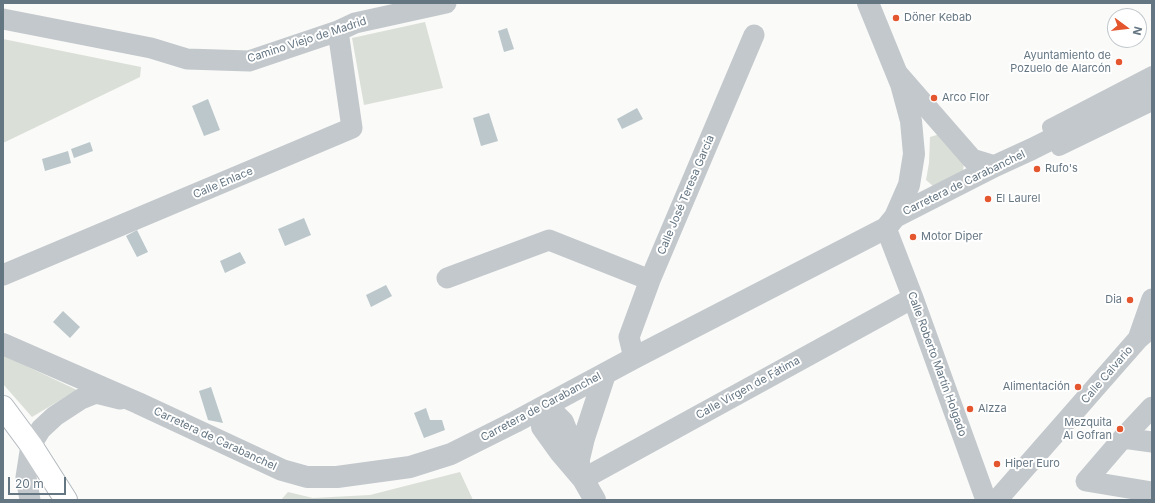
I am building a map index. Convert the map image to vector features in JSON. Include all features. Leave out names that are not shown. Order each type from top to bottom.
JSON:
[{"type":"main road","points":[[3,407],[31,445],[66,500]]},
{"type":"street","points":[[347,27],[371,3]]},
{"type":"street","name":"Camino Viejo de Madrid","points":[[3,19],[151,48],[187,59],[249,61],[347,27],[446,3]]},
{"type":"street","points":[[868,3],[902,84],[911,121],[914,154],[910,185],[890,223]]},
{"type":"street","name":"Calle Enlace","points":[[3,275],[352,128],[347,27]]},
{"type":"street","name":"Calle José Teresa García","points":[[634,358],[629,337],[650,280],[754,35]]},
{"type":"street","points":[[897,73],[972,159],[994,166]]},
{"type":"street","points":[[1152,74],[1050,127],[1059,148],[1152,103]]},
{"type":"street","name":"Carretera de Carabanchel","points":[[3,344],[138,403],[282,470],[307,477],[337,477],[410,467],[451,454],[541,408],[890,223],[994,166],[1032,149],[1152,89]]},
{"type":"street","name":"Calle Roberto Martín Holgado","points":[[890,223],[913,298],[986,500]]},
{"type":"street","points":[[447,278],[549,240],[650,280]]},
{"type":"street","name":"Calle Virgen de Fátima","points":[[581,469],[913,298]]},
{"type":"street","points":[[1147,339],[1152,299]]},
{"type":"street","name":"Calle Calvario","points":[[997,500],[1147,339]]},
{"type":"street","points":[[581,469],[584,438],[605,374]]},
{"type":"street","points":[[30,500],[26,477],[31,445],[41,429],[55,416],[81,399],[96,393],[138,403]]},
{"type":"street","points":[[1152,407],[1086,481],[1152,492]]},
{"type":"street","points":[[541,408],[553,412],[563,422],[581,469],[596,500]]},
{"type":"street","points":[[1123,438],[1152,442]]},
{"type":"shaded area","points":[[425,22],[443,88],[364,105],[352,38]]},
{"type":"shaded area","points":[[507,28],[514,49],[504,52],[498,31]]},
{"type":"shaded area","points":[[3,39],[141,67],[140,77],[3,143]]},
{"type":"shaded area","points":[[208,99],[220,130],[204,136],[192,106]]},
{"type":"shaded area","points":[[637,108],[643,119],[622,129],[617,119]]},
{"type":"shaded area","points":[[489,113],[498,141],[481,146],[473,118]]},
{"type":"shaded area","points":[[940,134],[964,162],[963,172],[933,186],[926,180],[929,163],[930,137]]},
{"type":"shaded area","points":[[90,142],[93,151],[74,158],[71,149]]},
{"type":"shaded area","points":[[68,151],[71,163],[45,171],[42,159]]},
{"type":"shaded area","points":[[304,218],[311,235],[285,246],[278,229]]},
{"type":"shaded area","points":[[137,230],[148,252],[137,257],[126,236]]},
{"type":"shaded area","points":[[240,252],[246,263],[225,273],[220,261]]},
{"type":"shaded area","points":[[386,285],[392,296],[371,307],[366,295]]},
{"type":"shaded area","points":[[63,311],[80,327],[70,338],[53,322]]},
{"type":"shaded area","points":[[3,355],[77,390],[32,417],[3,384]]},
{"type":"shaded area","points":[[211,387],[223,423],[208,420],[199,391]]},
{"type":"shaded area","points":[[426,408],[430,420],[442,420],[445,430],[424,438],[414,413]]},
{"type":"shaded area","points":[[460,472],[473,500],[281,500],[288,492],[313,498],[370,495]]},
{"type":"place","name":"Döner Kebab","points":[[896,18]]},
{"type":"place","name":"Ayuntamiento de Pozuelo de Alarcón","points":[[1119,62]]},
{"type":"place","name":"Arco Flor","points":[[934,98]]},
{"type":"place","name":"Rufo's","points":[[1037,169]]},
{"type":"place","name":"El Laurel","points":[[988,199]]},
{"type":"place","name":"Motor Diper","points":[[913,237]]},
{"type":"place","name":"Dia","points":[[1130,300]]},
{"type":"place","name":"Alimentación","points":[[1078,387]]},
{"type":"place","name":"Alzza","points":[[970,409]]},
{"type":"place","name":"Mezquita Al Gofran","points":[[1120,429]]},
{"type":"place","name":"Hiper Euro","points":[[997,464]]}]
